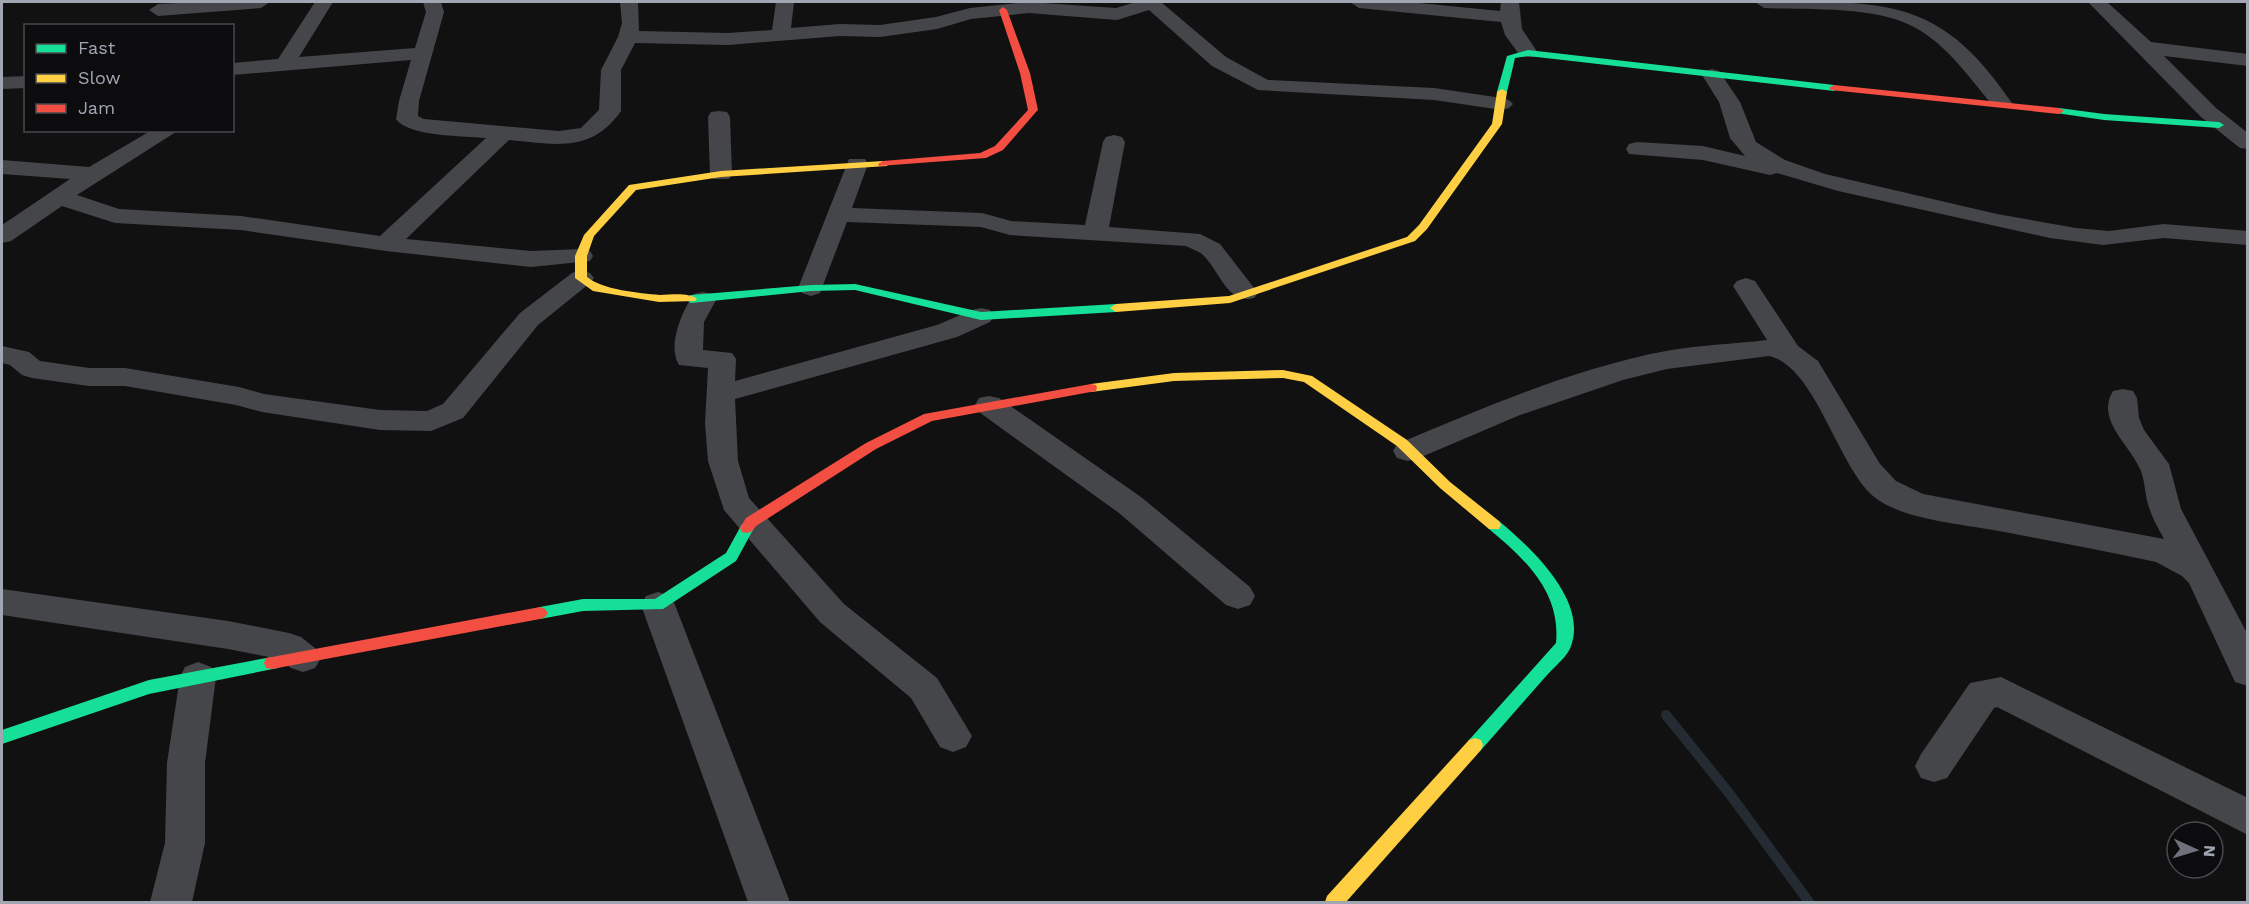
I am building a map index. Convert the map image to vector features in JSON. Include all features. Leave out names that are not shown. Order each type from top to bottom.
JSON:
[{"type":"street","points":[[143,24],[162,6],[261,2]]},
{"type":"street","points":[[284,66],[324,2]]},
{"type":"street","points":[[432,2],[435,12],[409,101],[407,119],[420,125],[559,138],[588,133],[610,111],[611,70],[628,37],[631,23],[629,2]]},
{"type":"street","points":[[781,36],[785,2]]},
{"type":"street","points":[[628,37],[717,39],[889,29],[1029,7],[1117,14],[1142,7],[1147,2]]},
{"type":"street","points":[[1152,2],[1215,57],[1250,82],[1265,86],[1434,94],[1502,104]]},
{"type":"street","points":[[1359,2],[1509,9],[1512,34],[1528,53]]},
{"type":"street","points":[[1764,2],[1883,12],[1903,16],[1926,25],[1952,46],[2001,103]]},
{"type":"street","points":[[2097,2],[2148,48],[2219,125],[2247,143]]},
{"type":"street","points":[[2,355],[19,358],[32,369],[89,377],[125,377],[239,396],[262,403],[380,420],[431,420],[453,411],[529,319],[581,267],[589,235],[633,187],[721,174],[857,164],[909,165],[982,156],[999,148],[1026,121],[1033,110],[1025,73],[1003,10]]},
{"type":"street","points":[[2148,48],[2247,60]]},
{"type":"street","points":[[234,69],[424,53]]},
{"type":"street","points":[[581,267],[592,288],[619,294],[703,300],[811,288],[855,287],[981,316],[1230,299],[1411,239],[1497,124],[1502,104],[1505,66],[1511,56],[1528,53],[1712,75],[2001,103],[2104,117],[2219,125]]},
{"type":"street","points":[[1712,75],[1730,104],[1742,141],[1748,147],[1778,164],[1811,176]]},
{"type":"street","points":[[2,83],[24,81]]},
{"type":"street","points":[[719,117],[721,174]]},
{"type":"street","points":[[2,236],[57,197],[165,132]]},
{"type":"street","points":[[386,244],[503,134]]},
{"type":"street","points":[[1096,233],[1114,142]]},
{"type":"street","points":[[1636,149],[1703,153],[1974,215],[2069,233],[2106,238],[2133,236],[2149,231],[2178,231],[2247,238]]},
{"type":"street","points":[[811,288],[857,164]]},
{"type":"street","points":[[2,167],[93,174]]},
{"type":"street","points":[[57,197],[91,206],[115,216],[240,223],[386,244],[531,259],[581,267]]},
{"type":"street","points":[[838,215],[982,220],[1010,228],[1191,239],[1203,243],[1245,293]]},
{"type":"street","points":[[1746,286],[1788,352],[1808,366],[1869,471],[1885,489],[1916,504],[2164,551],[2194,567]]},
{"type":"street","points":[[703,300],[691,322],[688,359],[722,359],[723,461],[735,502],[832,613],[924,688],[953,736]]},
{"type":"street","points":[[721,394],[947,331],[981,316]]},
{"type":"street","points":[[1408,451],[1510,408],[1623,371],[1666,360],[1724,353],[1768,348],[1788,352]]},
{"type":"street","points":[[2,737],[148,687],[583,604],[658,605],[731,557],[752,522],[871,446],[929,417],[989,405],[1174,377],[1283,374],[1308,379],[1401,443],[1445,485],[1515,542],[1540,571],[1563,605],[1568,628],[1564,645],[1334,902]]},
{"type":"street","points":[[2123,398],[2124,418],[2131,434],[2154,464],[2165,509],[2194,567],[2202,576],[2247,672]]},
{"type":"street","points":[[989,405],[1130,505],[1238,596]]},
{"type":"street","points":[[2,602],[228,635],[289,647],[303,658]]},
{"type":"street","points":[[658,605],[769,903]]},
{"type":"street","points":[[171,903],[185,843],[186,763],[198,677]]},
{"type":"street","points":[[1934,766],[1983,694],[2001,692],[2247,818]]},
{"type":"waterway","points":[[1666,715],[1729,793],[1809,902]]},
{"type":"traffic: fast","points":[[1502,92],[1511,56],[1528,53],[1834,88]]},
{"type":"traffic: fast","points":[[2059,111],[2104,117],[2219,125]]},
{"type":"traffic: fast","points":[[691,299],[811,288],[855,287],[981,316],[1116,308]]},
{"type":"traffic: fast","points":[[1475,745],[1564,645],[1566,627],[1563,610],[1546,578],[1521,549],[1494,525]]},
{"type":"traffic: fast","points":[[540,613],[583,605],[658,605],[731,557],[747,528]]},
{"type":"traffic: fast","points":[[2,737],[149,687],[272,663]]},
{"type":"traffic: slow","points":[[1116,308],[1230,299],[1411,239],[1423,227],[1497,124],[1502,92]]},
{"type":"traffic: slow","points":[[691,299],[659,298],[593,288],[581,278],[581,256],[589,235],[633,187],[721,174],[883,164]]},
{"type":"traffic: slow","points":[[1091,388],[1174,377],[1283,374],[1308,379],[1402,443],[1445,485],[1494,525]]},
{"type":"traffic: slow","points":[[1334,902],[1475,745]]},
{"type":"traffic: jam","points":[[883,164],[982,156],[999,148],[1033,110],[1025,73],[1003,10]]},
{"type":"traffic: jam","points":[[1834,88],[2059,111]]},
{"type":"traffic: jam","points":[[747,528],[751,522],[871,446],[929,417],[1091,388]]},
{"type":"traffic: jam","points":[[272,663],[540,613]]}]
